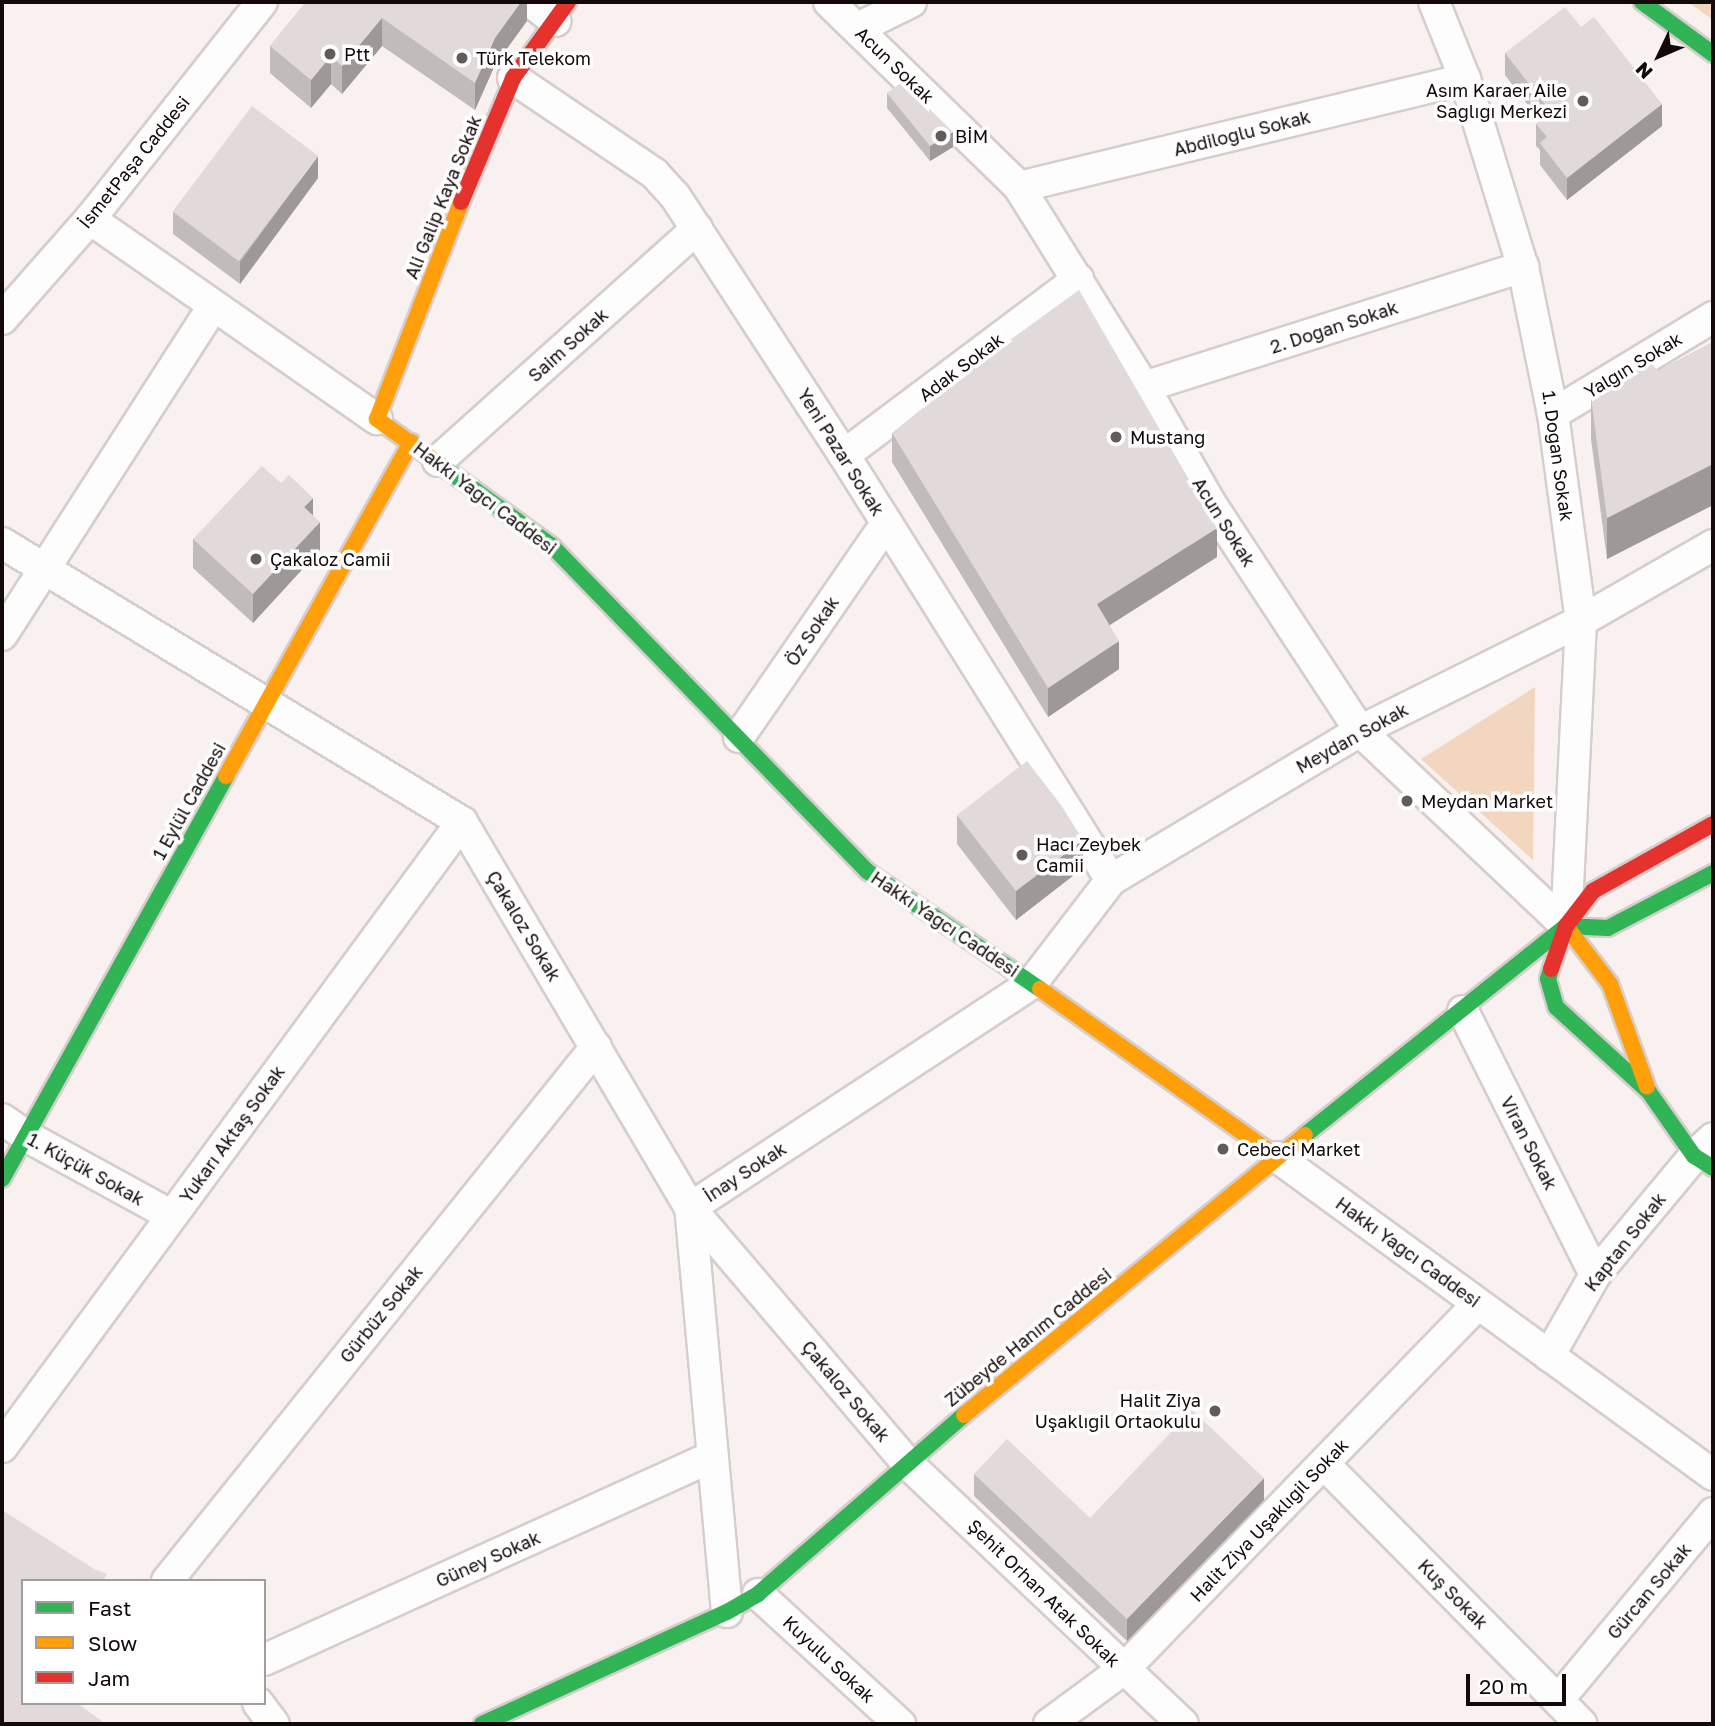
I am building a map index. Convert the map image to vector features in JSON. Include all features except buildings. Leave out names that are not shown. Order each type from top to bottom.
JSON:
[{"type":"main road","points":[[1642,2],[1713,54]]},
{"type":"main road","name":"Ali Galip Kaya Sokak","points":[[377,419],[479,154],[513,78],[562,11]]},
{"type":"main road","name":"Hakkı Yağcı Caddesi","points":[[377,419],[552,546],[867,871],[1032,982],[1276,1157]]},
{"type":"main road","name":"1 Eylül Caddesi","points":[[2,1179],[14,1128],[266,703],[411,443]]},
{"type":"main road","name":"Zübeyde Hanım Caddesi","points":[[482,1724],[727,1612],[758,1594],[906,1462],[1276,1157],[1566,926],[1592,891],[1713,824]]},
{"type":"main road","points":[[1566,926],[1608,928],[1713,873]]},
{"type":"main road","points":[[1566,926],[1610,984],[1649,1092]]},
{"type":"main road","points":[[1566,926],[1548,979],[1556,1007],[1649,1092],[1707,1154]]},
{"type":"street","name":"İsmetPaşa Caddesi","points":[[2,319],[90,219],[262,2]]},
{"type":"street","points":[[531,2],[562,11]]},
{"type":"street","name":"Acun Sokak","points":[[828,2],[858,28],[1019,187],[1144,387],[1211,504],[1360,732],[1566,926]]},
{"type":"street","points":[[858,28],[911,2]]},
{"type":"street","name":"1. Doğan Sokak","points":[[1434,2],[1465,79],[1523,267],[1553,414],[1581,621],[1566,926]]},
{"type":"street","name":"Yeni Pazar Sokak","points":[[513,78],[654,173],[675,196],[844,455],[1111,880]]},
{"type":"street","name":"Abdiloğlu Sokak","points":[[1019,187],[1465,79]]},
{"type":"street","name":"Hakkı Yağcı Caddesi","points":[[90,219],[377,419]]},
{"type":"street","name":"Saim Sokak","points":[[438,461],[698,229]]},
{"type":"street","name":"2. Doğan Sokak","points":[[1144,387],[1523,267]]},
{"type":"street","name":"Adak Sokak","points":[[844,455],[1078,279]]},
{"type":"street","points":[[2,635],[213,306]]},
{"type":"street","name":"Yalgın Sokak","points":[[1553,414],[1713,317]]},
{"type":"street","name":"Öz Sokak","points":[[739,737],[886,524]]},
{"type":"street","name":"Çakaloz Sokak","points":[[2,543],[462,821],[690,1208],[906,1462]]},
{"type":"street","name":"Meydan Sokak","points":[[1032,982],[1111,880],[1360,732],[1581,621],[1713,545]]},
{"type":"street","name":"Yukarı Aktaş Sokak","points":[[2,1447],[462,821]]},
{"type":"street","name":"İnay Sokak","points":[[727,1612],[690,1208],[1032,982]]},
{"type":"street","name":"Viran Sokak","points":[[1462,1011],[1595,1275]]},
{"type":"street","name":"Gürbüz Sokak","points":[[169,1579],[596,1047]]},
{"type":"street","name":"1. Küçük Sokak","points":[[14,1128],[172,1216]]},
{"type":"street","name":"Kaptan Sokak","points":[[1549,1356],[1595,1275],[1707,1154]]},
{"type":"street","name":"Hakkı Yağcı Caddesi","points":[[1276,1157],[1713,1475]]},
{"type":"street","name":"Halit Ziya Uşaklıgil Sokak","points":[[1049,1724],[1124,1669],[1478,1304]]},
{"type":"street","name":"Güney Sokak","points":[[266,1659],[712,1457]]},
{"type":"street","name":"Şehit Orhan Atak Sokak","points":[[906,1462],[1183,1724]]},
{"type":"street","name":"Kuş Sokak","points":[[1324,1464],[1581,1724]]},
{"type":"street","name":"Gürcan Sokak","points":[[1558,1700],[1713,1513]]},
{"type":"street","name":"Kuyulu Sokak","points":[[758,1594],[900,1724]]},
{"type":"street","points":[[260,1705],[274,1724]]},
{"type":"shaded area","points":[[1688,2],[1713,2],[1713,20]]},
{"type":"shaded area","points":[[1535,687],[1533,860],[1421,759]]},
{"type":"traffic: fast","points":[[1642,2],[1713,54]]},
{"type":"traffic: fast","points":[[439,464],[552,546],[867,871],[1040,989]]},
{"type":"traffic: fast","points":[[2,1179],[226,776]]},
{"type":"traffic: fast","points":[[1305,1135],[1566,926],[1608,928],[1713,873]]},
{"type":"traffic: fast","points":[[1551,969],[1548,979],[1556,1007],[1649,1092],[1694,1156],[1713,1168]]},
{"type":"traffic: fast","points":[[482,1724],[727,1612],[758,1594],[964,1415]]},
{"type":"traffic: slow","points":[[439,464],[377,419],[461,202]]},
{"type":"traffic: slow","points":[[226,776],[411,442]]},
{"type":"traffic: slow","points":[[1566,926],[1610,984],[1647,1087]]},
{"type":"traffic: slow","points":[[1040,989],[1277,1157]]},
{"type":"traffic: slow","points":[[964,1415],[1305,1135]]},
{"type":"traffic: jam","points":[[461,202],[513,78],[568,2]]},
{"type":"traffic: jam","points":[[1551,969],[1566,926],[1593,891],[1713,824]]},
{"type":"place","name":"Ptt","points":[[330,54]]},
{"type":"place","name":"Türk Telekom","points":[[462,58]]},
{"type":"place","name":"Asım Karaer Aile Sağlığı Merkezi","points":[[1583,101]]},
{"type":"place","name":"BİM","points":[[941,136]]},
{"type":"place","name":"Mustang","points":[[1116,437]]},
{"type":"place","name":"Çakaloz Camii","points":[[256,559]]},
{"type":"place","name":"Meydan Market","points":[[1407,801]]},
{"type":"place","name":"Hacı Zeybek Camii","points":[[1022,855]]},
{"type":"place","name":"Cebeci Market","points":[[1223,1149]]},
{"type":"place","name":"Halit Ziya Uşaklıgil Ortaokulu","points":[[1215,1411]]}]
